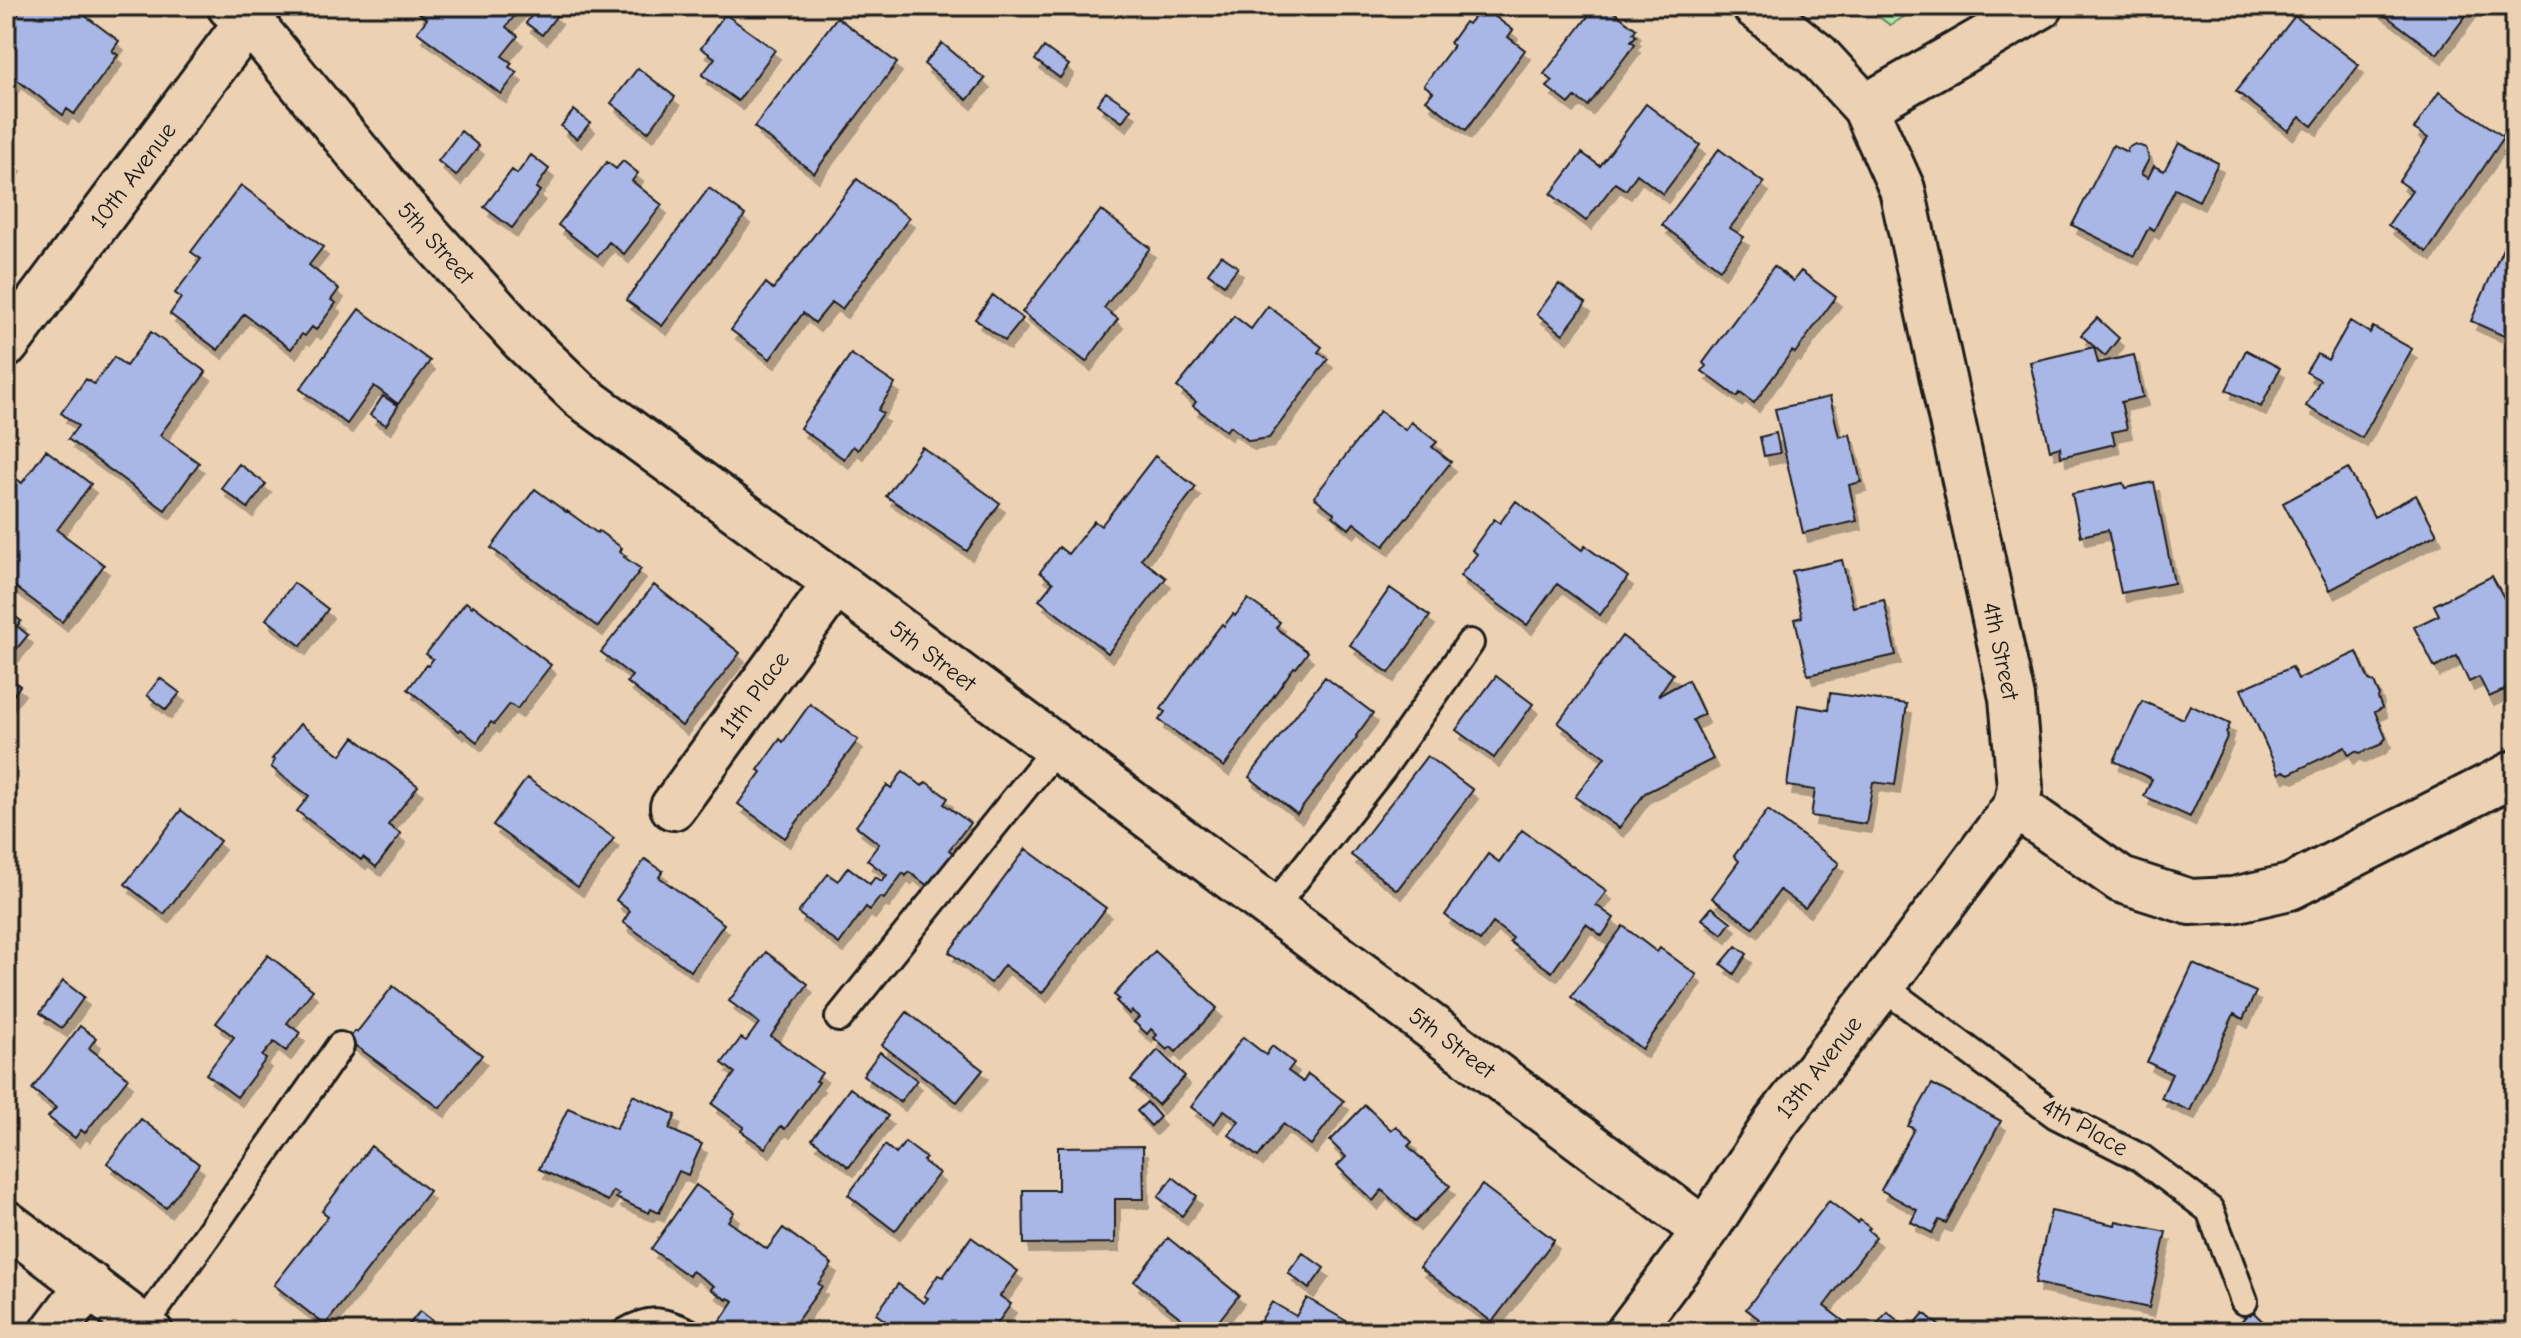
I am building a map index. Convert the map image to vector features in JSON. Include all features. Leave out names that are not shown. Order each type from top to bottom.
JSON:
[{"type":"street","name":"4th Street","points":[[1755,6],[1817,55],[1865,107],[1902,189],[2012,698],[2020,787],[2016,806]]},
{"type":"street","points":[[1865,107],[2041,6]]},
{"type":"street","name":"10th Avenue","points":[[6,345],[246,11]]},
{"type":"street","name":"5th Street","points":[[246,11],[401,205],[523,340],[581,396],[1705,1231]]},
{"type":"street","name":"11th Place","points":[[673,807],[836,583]]},
{"type":"street","points":[[2016,806],[2121,880],[2190,902],[2233,900],[2290,887],[2515,773]]},
{"type":"street","name":"13th Avenue","points":[[1643,1327],[1776,1122],[2016,806]]},
{"type":"street","points":[[6,1223],[147,1330]]},
{"type":"street","points":[[53,1332],[89,1284]]},
{"type":"lane","points":[[1272,909],[1382,769],[1470,643]]},
{"type":"lane","points":[[839,1018],[1056,748]]},
{"type":"lane","name":"4th Place","points":[[1882,986],[2056,1115],[2141,1158],[2210,1210],[2244,1301]]},
{"type":"lane","points":[[147,1330],[340,1046]]},
{"type":"lane","points":[[626,1332],[641,1323],[661,1321],[688,1332]]},
{"type":"green space","points":[[1864,6],[1922,6],[1890,25]]},
{"type":"building","points":[[24,6],[72,6],[119,41],[112,51],[118,55],[74,114],[67,109],[63,115],[16,79],[14,83],[6,77],[6,30]]},
{"type":"building","points":[[422,6],[522,6],[506,27],[518,36],[502,56],[512,63],[509,67],[517,73],[501,94],[417,32],[427,19],[418,12]]},
{"type":"building","points":[[539,6],[545,6],[557,15],[542,35],[526,23]]},
{"type":"building","points":[[1596,6],[1606,6],[1636,29],[1633,33],[1636,36],[1631,41],[1635,44],[1588,106],[1575,97],[1569,104],[1547,87],[1553,81],[1544,74]]},
{"type":"building","points":[[2373,6],[2473,6],[2437,54]]},
{"type":"building","points":[[1482,7],[1513,30],[1508,37],[1525,50],[1466,130],[1426,100],[1433,92],[1424,85],[1453,46],[1450,43],[1465,22],[1468,24]]},
{"type":"building","points":[[725,14],[775,50],[738,101],[702,75],[715,58],[701,48]]},
{"type":"building","points":[[2295,16],[2359,65],[2312,126],[2300,117],[2288,131],[2236,91]]},
{"type":"building","points":[[837,17],[897,63],[814,173],[754,127]]},
{"type":"building","points":[[942,43],[985,79],[967,100],[924,64]]},
{"type":"building","points":[[1044,47],[1069,65],[1060,78],[1035,60]]},
{"type":"building","points":[[638,68],[675,97],[648,132],[611,103]]},
{"type":"building","points":[[1106,92],[1131,109],[1122,122],[1097,104]]},
{"type":"building","points":[[2439,92],[2504,137],[2427,252],[2388,225],[2412,190],[2399,181],[2428,138],[2414,129]]},
{"type":"building","points":[[1646,104],[1700,145],[1663,194],[1637,174],[1626,190],[1615,183],[1586,221],[1551,194],[1582,153],[1600,166]]},
{"type":"building","points":[[574,110],[590,123],[577,139],[561,126]]},
{"type":"building","points":[[461,131],[479,146],[456,176],[438,161]]},
{"type":"building","points":[[2179,143],[2218,163],[2199,201],[2175,189],[2154,230],[2149,227],[2134,256],[2072,225],[2113,145],[2127,152],[2135,144],[2146,148],[2149,159],[2141,174],[2148,178],[2154,166],[2164,171]]},
{"type":"building","points":[[1719,149],[1764,183],[1730,228],[1744,237],[1720,269],[1662,225]]},
{"type":"building","points":[[531,155],[549,169],[536,188],[540,191],[512,228],[484,207],[512,170],[517,174]]},
{"type":"building","points":[[6,156],[16,163],[6,177]]},
{"type":"building","points":[[623,161],[638,173],[632,181],[662,205],[624,254],[609,242],[598,256],[558,225],[607,162],[616,169]]},
{"type":"building","points":[[857,179],[909,218],[842,309],[832,302],[815,323],[803,313],[770,359],[731,330],[766,283],[773,289]]},
{"type":"building","points":[[241,185],[323,247],[309,265],[339,289],[331,300],[336,303],[316,330],[312,327],[305,336],[302,334],[291,349],[244,314],[218,350],[170,314],[181,298],[175,293],[201,259],[191,252]]},
{"type":"building","points":[[709,188],[745,215],[662,326],[626,300]]},
{"type":"building","points":[[1101,210],[1150,248],[1104,308],[1118,319],[1086,362],[1022,312]]},
{"type":"building","points":[[2515,221],[2515,341],[2471,321]]},
{"type":"building","points":[[1221,255],[1238,267],[1224,285],[1208,273]]},
{"type":"building","points":[[1774,266],[1793,281],[1801,271],[1836,297],[1754,403],[1740,393],[1737,397],[1702,371],[1706,366],[1703,363]]},
{"type":"building","points":[[1559,284],[1586,303],[1563,334],[1537,314]]},
{"type":"building","points":[[993,295],[1023,319],[1005,341],[975,319]]},
{"type":"building","points":[[1268,306],[1322,347],[1318,352],[1328,359],[1269,438],[1249,441],[1230,426],[1226,431],[1193,406],[1196,402],[1177,387],[1234,316],[1251,329]]},
{"type":"building","points":[[359,309],[430,361],[398,404],[374,386],[347,424],[300,389]]},
{"type":"building","points":[[2097,318],[2119,338],[2105,356],[2081,335]]},
{"type":"building","points":[[2350,321],[2370,333],[2373,327],[2412,349],[2362,438],[2306,406],[2320,380],[2306,372],[2317,354],[2328,360]]},
{"type":"building","points":[[151,332],[206,372],[160,435],[199,463],[165,510],[68,439],[78,426],[61,413],[86,379],[94,384],[114,357],[126,366]]},
{"type":"building","points":[[2094,347],[2098,363],[2134,355],[2143,397],[2121,402],[2127,429],[2112,432],[2115,444],[2061,457],[2060,447],[2050,450],[2030,362]]},
{"type":"building","points":[[2246,350],[2280,368],[2261,407],[2226,390]]},
{"type":"building","points":[[851,354],[895,384],[878,410],[883,413],[858,450],[853,446],[844,459],[800,428]]},
{"type":"building","points":[[383,396],[398,406],[386,425],[370,415]]},
{"type":"building","points":[[1830,397],[1839,437],[1850,434],[1861,482],[1849,485],[1857,521],[1803,533],[1775,409]]},
{"type":"building","points":[[1380,411],[1405,430],[1411,422],[1437,442],[1432,447],[1451,462],[1384,546],[1354,523],[1349,529],[1314,497]]},
{"type":"building","points":[[1776,433],[1780,453],[1764,456],[1760,437]]},
{"type":"building","points":[[922,447],[1000,503],[967,551],[886,496]]},
{"type":"building","points":[[46,450],[91,484],[57,530],[104,565],[62,622],[6,580],[6,490],[15,478],[22,483]]},
{"type":"building","points":[[1155,456],[1196,487],[1141,559],[1166,578],[1108,653],[1039,600],[1053,583],[1040,572],[1059,547],[1068,554],[1094,521],[1101,526]]},
{"type":"building","points":[[239,464],[266,484],[248,508],[221,488]]},
{"type":"building","points":[[2348,468],[2374,517],[2416,495],[2437,534],[2330,590],[2283,503]]},
{"type":"building","points":[[2154,482],[2174,583],[2121,593],[2108,530],[2081,536],[2072,494],[2123,483],[2125,488]]},
{"type":"building","points":[[535,489],[622,548],[620,552],[624,557],[641,569],[598,627],[491,548]]},
{"type":"building","points":[[1516,501],[1582,550],[1585,546],[1628,577],[1600,615],[1557,584],[1527,625],[1460,576],[1477,554],[1472,550],[1494,519],[1500,523]]},
{"type":"building","points":[[1842,560],[1853,607],[1884,600],[1896,655],[1808,675],[1795,619],[1802,617],[1792,571]]},
{"type":"building","points":[[2492,576],[2515,618],[2515,685],[2489,697],[2479,677],[2469,682],[2457,656],[2435,668],[2414,627],[2439,615],[2434,605]]},
{"type":"building","points":[[294,583],[328,609],[301,646],[266,619]]},
{"type":"building","points":[[654,585],[740,653],[682,726],[627,682],[632,676],[601,652]]},
{"type":"building","points":[[1390,588],[1430,616],[1389,673],[1350,645]]},
{"type":"building","points":[[1248,599],[1280,622],[1276,628],[1308,652],[1294,667],[1224,767],[1159,720],[1165,712],[1161,709],[1195,659],[1222,624],[1224,626],[1233,614],[1235,616]]},
{"type":"building","points":[[466,602],[551,665],[517,709],[510,704],[494,724],[491,722],[477,742],[408,689],[433,659],[426,654]]},
{"type":"building","points":[[6,610],[21,621],[17,626],[28,635],[6,662]]},
{"type":"building","points":[[1622,636],[1673,674],[1658,696],[1688,680],[1704,714],[1693,720],[1713,759],[1645,793],[1619,828],[1575,797],[1605,757],[1558,723]]},
{"type":"building","points":[[2357,652],[2379,694],[2382,708],[2375,712],[2386,738],[2380,745],[2360,753],[2355,751],[2349,755],[2345,747],[2289,774],[2283,771],[2279,774],[2241,689],[2292,667],[2298,679]]},
{"type":"building","points":[[6,675],[20,686],[6,704]]},
{"type":"building","points":[[1496,676],[1533,704],[1494,758],[1456,730]]},
{"type":"building","points":[[1325,677],[1373,713],[1297,814],[1249,777]]},
{"type":"building","points":[[160,678],[180,693],[166,710],[147,695]]},
{"type":"building","points":[[1830,693],[1907,704],[1895,785],[1873,782],[1866,824],[1811,816],[1815,790],[1787,786],[1798,705],[1828,710]]},
{"type":"building","points":[[2142,701],[2183,719],[2190,705],[2230,724],[2228,735],[2190,817],[2144,796],[2152,779],[2114,761]]},
{"type":"building","points":[[810,704],[858,740],[785,838],[738,804],[780,739],[783,742]]},
{"type":"building","points":[[300,724],[341,755],[354,737],[418,786],[388,825],[401,834],[376,867],[363,857],[361,860],[297,811],[309,796],[271,767],[275,760],[272,759]]},
{"type":"building","points":[[1427,756],[1473,790],[1397,890],[1351,855]]},
{"type":"building","points":[[903,771],[922,786],[926,782],[948,798],[944,804],[970,823],[949,850],[953,853],[928,886],[909,872],[906,876],[903,873],[884,899],[880,897],[870,910],[866,907],[839,944],[798,913],[828,874],[838,881],[848,867],[870,884],[875,877],[882,881],[887,875],[867,860],[879,844],[856,826],[887,785],[891,788]]},
{"type":"building","points":[[527,778],[614,838],[578,887],[493,825]]},
{"type":"building","points":[[181,810],[220,841],[164,914],[125,884]]},
{"type":"building","points":[[1768,810],[1839,863],[1805,908],[1780,890],[1753,928],[1712,898],[1739,861],[1734,856]]},
{"type":"building","points":[[1522,830],[1607,891],[1596,905],[1614,918],[1602,936],[1586,924],[1552,972],[1510,942],[1513,938],[1493,923],[1480,941],[1445,915],[1488,854],[1499,862]]},
{"type":"building","points":[[1026,849],[1106,908],[1042,993],[1004,965],[991,983],[949,952]]},
{"type":"building","points":[[645,859],[663,871],[659,877],[724,924],[691,971],[623,922],[630,911],[616,900]]},
{"type":"building","points":[[1712,907],[1731,922],[1722,934],[1702,919]]},
{"type":"building","points":[[1623,926],[1657,952],[1660,948],[1697,975],[1642,1049],[1571,997]]},
{"type":"building","points":[[1736,946],[1747,954],[1734,974],[1721,964]]},
{"type":"building","points":[[1155,951],[1217,1008],[1176,1052],[1171,1047],[1167,1050],[1154,1038],[1157,1035],[1151,1029],[1147,1034],[1134,1022],[1139,1017],[1132,1011],[1129,1014],[1114,995]]},
{"type":"building","points":[[766,952],[808,984],[771,1036],[822,1073],[816,1081],[819,1082],[785,1129],[781,1126],[765,1148],[741,1131],[744,1127],[712,1104],[735,1073],[722,1063],[741,1038],[746,1041],[759,1023],[729,1001]]},
{"type":"building","points":[[268,955],[313,990],[287,1023],[300,1033],[286,1051],[274,1042],[262,1056],[266,1059],[237,1097],[206,1074],[234,1037],[216,1023]]},
{"type":"building","points":[[2193,964],[2256,992],[2243,1019],[2234,1014],[2190,1111],[2161,1098],[2172,1074],[2147,1062]]},
{"type":"building","points":[[63,981],[84,997],[62,1028],[40,1013]]},
{"type":"building","points":[[393,986],[482,1055],[440,1108],[348,1040]]},
{"type":"building","points":[[907,1012],[983,1070],[957,1102],[882,1045]]},
{"type":"building","points":[[80,1026],[96,1038],[89,1048],[128,1078],[85,1133],[81,1130],[75,1138],[48,1117],[56,1108],[32,1089]]},
{"type":"building","points":[[1243,1037],[1266,1055],[1272,1046],[1294,1063],[1288,1071],[1303,1082],[1308,1074],[1344,1101],[1311,1145],[1283,1124],[1258,1157],[1229,1135],[1239,1121],[1224,1110],[1214,1124],[1191,1107]]},
{"type":"building","points":[[1158,1050],[1185,1076],[1158,1105],[1131,1080]]},
{"type":"building","points":[[880,1052],[917,1080],[900,1102],[863,1075]]},
{"type":"building","points":[[1932,1084],[2001,1121],[1946,1223],[1939,1220],[1932,1233],[1911,1222],[1917,1210],[1881,1190],[1914,1129],[1908,1126]]},
{"type":"building","points":[[850,1088],[888,1116],[849,1167],[812,1139]]},
{"type":"building","points":[[633,1095],[676,1115],[669,1129],[702,1144],[688,1175],[679,1171],[659,1213],[651,1209],[649,1213],[616,1198],[619,1194],[613,1191],[608,1201],[539,1169],[568,1108],[616,1129]]},
{"type":"building","points":[[1147,1102],[1160,1117],[1151,1126],[1137,1111]]},
{"type":"building","points":[[1365,1105],[1391,1130],[1396,1126],[1412,1142],[1408,1146],[1450,1186],[1415,1222],[1382,1190],[1373,1201],[1337,1166],[1346,1157],[1330,1141]]},
{"type":"building","points":[[141,1119],[199,1164],[166,1208],[107,1163]]},
{"type":"building","points":[[905,1142],[939,1173],[895,1231],[848,1195],[885,1145],[896,1154]]},
{"type":"building","points":[[371,1146],[429,1191],[325,1325],[274,1285],[328,1216],[322,1211]]},
{"type":"building","points":[[1143,1146],[1144,1199],[1115,1199],[1115,1243],[1024,1244],[1023,1190],[1058,1190],[1058,1147]]},
{"type":"building","points":[[1173,1177],[1197,1196],[1182,1216],[1158,1197]]},
{"type":"building","points":[[696,1185],[734,1212],[728,1221],[767,1249],[783,1228],[832,1264],[818,1284],[822,1286],[789,1332],[716,1332],[714,1330],[734,1301],[711,1289],[714,1286],[692,1271],[689,1276],[651,1249]]},
{"type":"building","points":[[1482,1185],[1554,1240],[1492,1322],[1420,1267]]},
{"type":"building","points":[[1829,1201],[1858,1223],[1860,1220],[1876,1237],[1824,1306],[1855,1330],[1756,1332],[1751,1329],[1759,1319],[1746,1309]]},
{"type":"building","points":[[2051,1211],[2166,1232],[2149,1308],[2035,1283]]},
{"type":"building","points":[[971,1237],[1018,1271],[1000,1296],[1011,1304],[991,1332],[978,1326],[974,1332],[901,1332],[876,1314],[898,1284],[924,1303],[928,1298],[924,1296],[938,1275],[943,1277]]},
{"type":"building","points":[[1168,1238],[1239,1295],[1210,1332],[1193,1332],[1180,1322],[1182,1319],[1134,1281]]},
{"type":"building","points":[[1303,1253],[1324,1268],[1309,1289],[1288,1273]]},
{"type":"building","points":[[1307,1298],[1348,1322],[1342,1332],[1254,1332],[1272,1302],[1296,1316]]},
{"type":"building","points":[[2251,1310],[2274,1332],[2232,1332]]},
{"type":"building","points":[[420,1311],[447,1332],[403,1332]]},
{"type":"building","points":[[1887,1312],[1910,1330],[1924,1313],[1947,1332],[1871,1332]]}]
